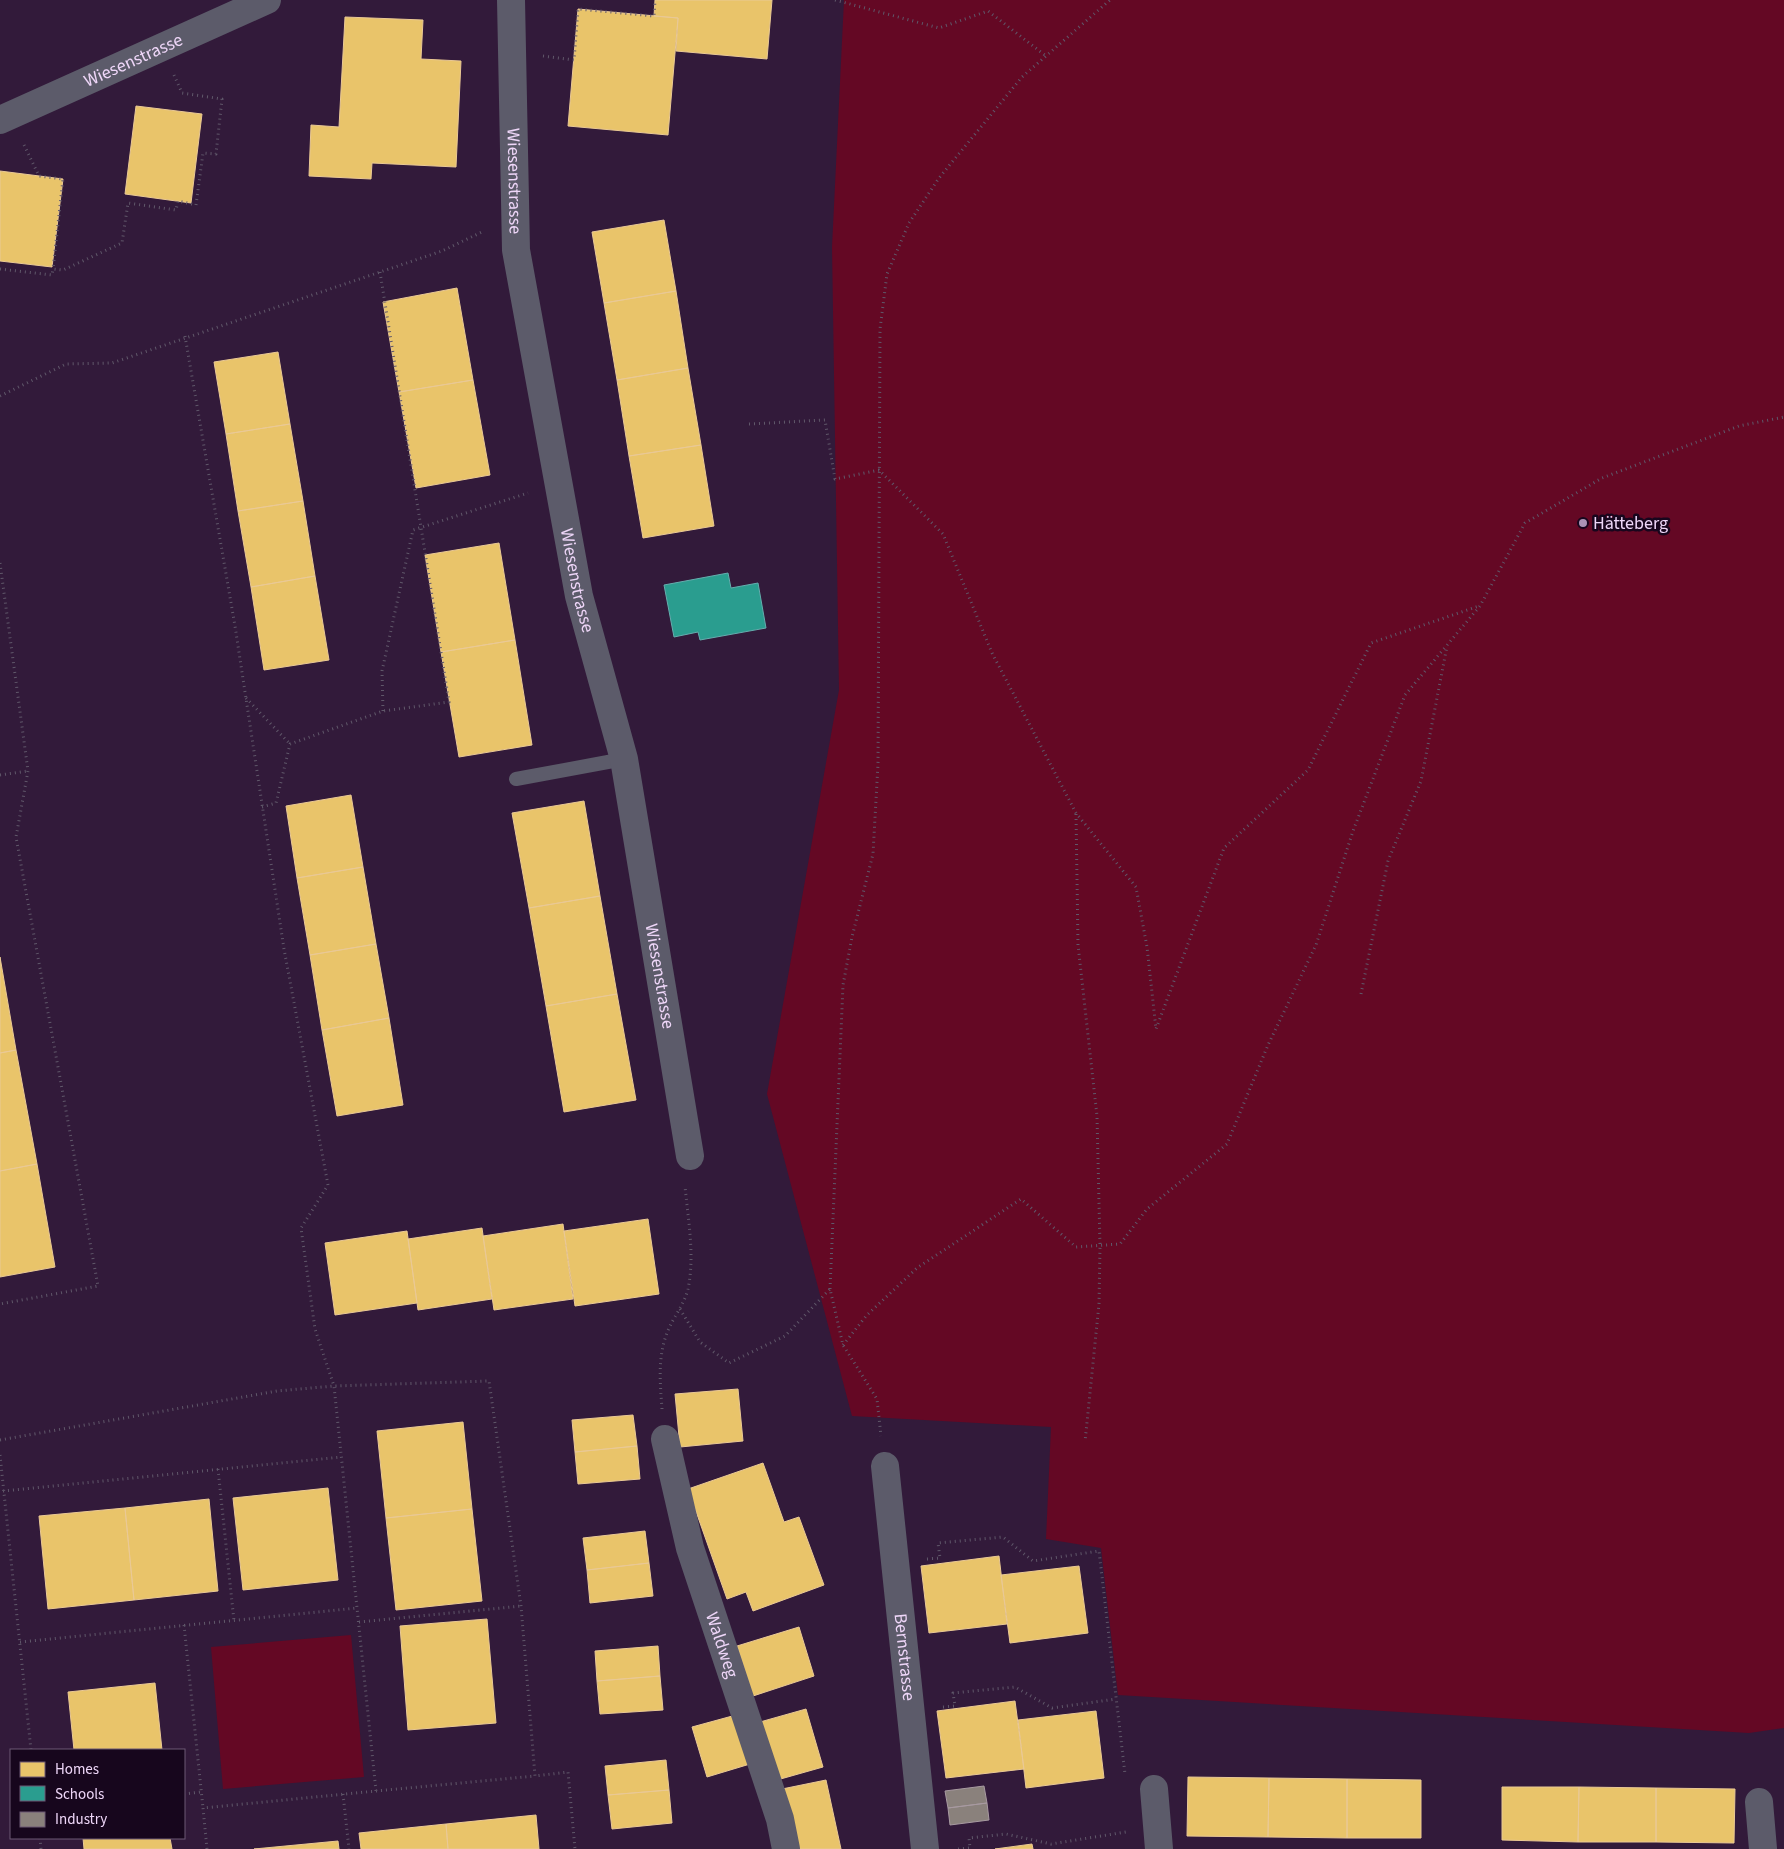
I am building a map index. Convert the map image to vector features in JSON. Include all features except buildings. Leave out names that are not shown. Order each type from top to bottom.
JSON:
[{"type":"street","name":"Wiesenstrasse","points":[[0,120],[267,0]]},
{"type":"street","name":"Wiesenstrasse","points":[[511,0],[516,250],[579,596],[624,760],[690,1156]]},
{"type":"street","name":"Waldweg","points":[[665,1439],[690,1548],[780,1819],[786,1849]]},
{"type":"street","name":"Bernstrasse","points":[[885,1466],[926,1849]]},
{"type":"street","points":[[1154,1789],[1158,1838]]},
{"type":"street","points":[[1759,1802],[1763,1849]]},
{"type":"lane","points":[[516,779],[624,760]]},
{"type":"path","points":[[512,52],[574,60],[578,9],[654,16],[656,0]]},
{"type":"path","points":[[835,0],[939,28],[988,10],[1046,56]]},
{"type":"path","points":[[885,1466],[877,1399],[843,1345],[830,1289],[843,985],[852,937],[873,854],[878,764],[880,328],[887,274],[909,223],[939,178],[1022,77],[1110,0]]},
{"type":"path","points":[[53,269],[63,270],[122,243],[128,203],[176,210],[178,201],[196,205],[203,152],[216,154],[222,99],[182,94],[170,67]]},
{"type":"path","points":[[0,269],[52,275],[63,179],[39,176],[23,144]]},
{"type":"path","points":[[0,396],[66,364],[112,363],[185,336],[442,252],[515,216]]},
{"type":"path","points":[[290,744],[383,711],[449,702],[380,272]]},
{"type":"path","points":[[185,336],[246,698],[284,949],[328,1186],[301,1228],[314,1330],[334,1386],[376,1791]]},
{"type":"path","points":[[843,1345],[867,1315],[917,1268],[1021,1199],[1076,1247],[1120,1244],[1147,1209],[1227,1144],[1268,1045],[1316,945],[1353,831],[1404,695],[1480,606],[1525,523],[1602,478],[1738,426],[1784,417]]},
{"type":"path","points":[[749,424],[825,420],[834,479],[879,470]]},
{"type":"path","points":[[879,470],[943,534],[992,653],[1076,813],[1136,887],[1146,947],[1156,1029],[1224,848],[1308,770],[1371,643],[1480,606]]},
{"type":"path","points":[[383,711],[382,671],[413,530],[558,484]]},
{"type":"path","points":[[0,563],[28,771],[16,837],[98,1286],[0,1304]]},
{"type":"path","points":[[1361,994],[1388,861],[1421,780],[1447,646]]},
{"type":"path","points":[[246,698],[290,744]]},
{"type":"path","points":[[262,807],[276,803],[290,744]]},
{"type":"path","points":[[0,775],[28,771]]},
{"type":"path","points":[[1076,813],[1078,945],[1098,1116],[1100,1246],[1098,1304],[1085,1442]]},
{"type":"path","points":[[665,1439],[660,1359],[663,1342],[687,1292],[691,1264],[685,1184],[690,1156]]},
{"type":"path","points":[[680,1309],[700,1342],[729,1363],[785,1336],[830,1289]]},
{"type":"path","points":[[0,1440],[277,1391],[334,1386],[489,1381],[521,1606],[534,1776]]},
{"type":"path","points":[[0,1456],[31,1749]]},
{"type":"path","points":[[3,1491],[341,1456]]},
{"type":"path","points":[[218,1469],[234,1620]]},
{"type":"path","points":[[920,1560],[940,1558],[938,1543],[1003,1537],[1033,1562],[1099,1551],[1126,1784]]},
{"type":"path","points":[[359,1622],[521,1606]]},
{"type":"path","points":[[20,1642],[357,1608]]},
{"type":"path","points":[[184,1625],[208,1849]]},
{"type":"path","points":[[935,1708],[955,1706],[953,1693],[1015,1687],[1052,1708],[1116,1699]]},
{"type":"path","points":[[203,1808],[568,1772],[575,1849]]},
{"type":"path","points":[[185,1794],[201,1792]]},
{"type":"path","points":[[343,1794],[349,1849]]},
{"type":"path","points":[[958,1849],[970,1848],[969,1838],[1006,1834],[1051,1844],[1158,1838]]},
{"type":"shaded area","points":[[844,0],[1784,0],[1784,1728],[1749,1733],[1118,1695],[1101,1548],[1046,1539],[1051,1427],[852,1416],[767,1094],[839,690],[832,247]]},
{"type":"shaded area","points":[[351,1635],[364,1777],[223,1789],[211,1647]]},
{"type":"place","name":"Hätteberg","points":[[1583,523]]}]
